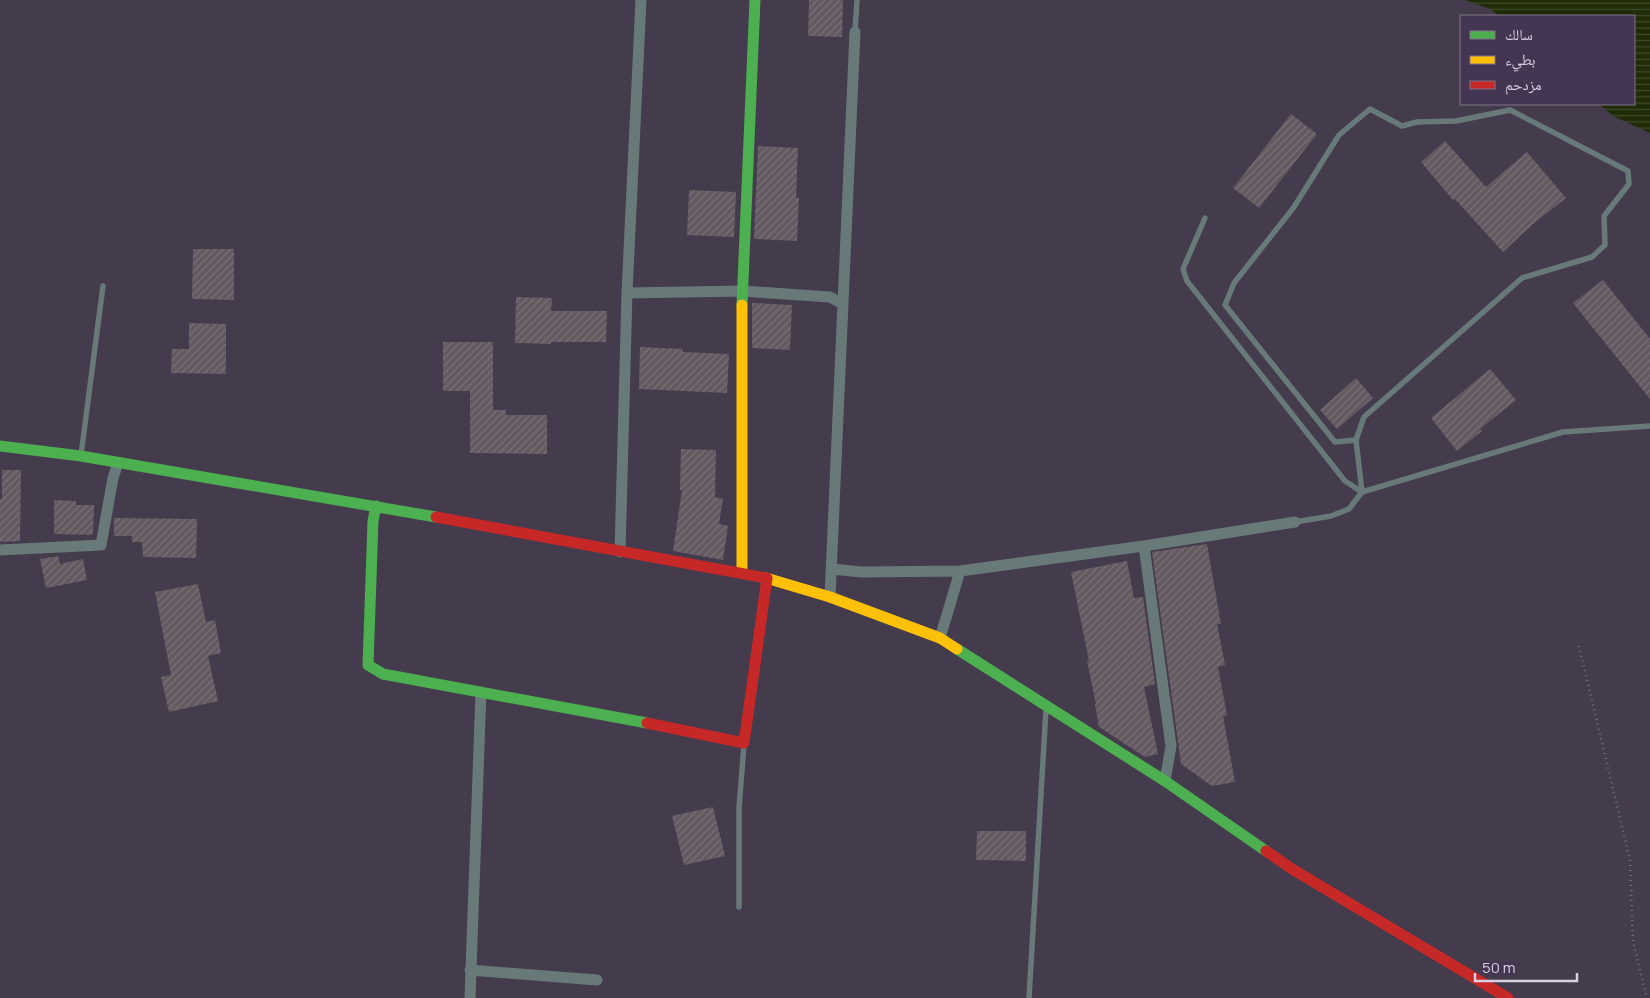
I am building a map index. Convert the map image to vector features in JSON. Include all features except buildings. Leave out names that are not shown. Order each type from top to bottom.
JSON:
[{"type":"main road","points":[[742,573],[742,291],[756,0]]},
{"type":"main road","points":[[0,446],[81,456],[376,506],[767,578],[830,597],[940,638],[1165,781],[1292,869],[1508,998]]},
{"type":"main road","points":[[376,506],[373,521],[368,665],[382,674],[744,743],[767,578]]},
{"type":"street","points":[[620,552],[627,293],[640,0]]},
{"type":"street","points":[[830,597],[854,32]]},
{"type":"street","points":[[627,293],[742,291],[830,297],[843,304]]},
{"type":"street","points":[[0,550],[102,545],[113,478],[118,462]]},
{"type":"street","points":[[832,569],[862,572],[960,571],[1144,546],[1295,522]]},
{"type":"street","points":[[1144,546],[1171,746],[1165,781]]},
{"type":"street","points":[[940,638],[960,571]]},
{"type":"street","points":[[470,998],[481,692]]},
{"type":"street","points":[[470,970],[598,980]]},
{"type":"lane","points":[[854,32],[857,0]]},
{"type":"lane","points":[[1356,440],[1336,442],[1226,305],[1234,283],[1294,207],[1339,135],[1370,109],[1402,126],[1417,122],[1456,121],[1510,110],[1628,171],[1629,184],[1604,216],[1604,245],[1592,257],[1522,278],[1364,417],[1356,440],[1362,492]]},
{"type":"lane","points":[[1204,218],[1183,269],[1187,281],[1345,481],[1362,492]]},
{"type":"lane","points":[[81,456],[103,286]]},
{"type":"lane","points":[[1295,522],[1331,516],[1349,509],[1362,492],[1563,432],[1650,426]]},
{"type":"lane","points":[[1028,998],[1046,707]]},
{"type":"lane","points":[[739,907],[739,808],[744,743]]},
{"type":"path","points":[[1579,646],[1630,860],[1633,942],[1647,998]]},
{"type":"shaded area","points":[[1465,0],[1650,0],[1650,133],[1613,116],[1600,105],[1635,105],[1635,15],[1498,15],[1490,9]]},
{"type":"traffic: fast","points":[[742,305],[755,0]]},
{"type":"traffic: fast","points":[[0,446],[81,456],[436,517]]},
{"type":"traffic: fast","points":[[376,506],[373,521],[368,665],[383,674],[647,723]]},
{"type":"traffic: fast","points":[[957,649],[1165,781],[1266,851]]},
{"type":"traffic: slow","points":[[742,305],[742,573]]},
{"type":"traffic: slow","points":[[766,578],[830,597],[940,638],[957,649]]},
{"type":"traffic: jam","points":[[436,517],[766,578]]},
{"type":"traffic: jam","points":[[647,723],[744,743],[767,578]]},
{"type":"traffic: jam","points":[[1266,851],[1292,869],[1508,998]]}]
